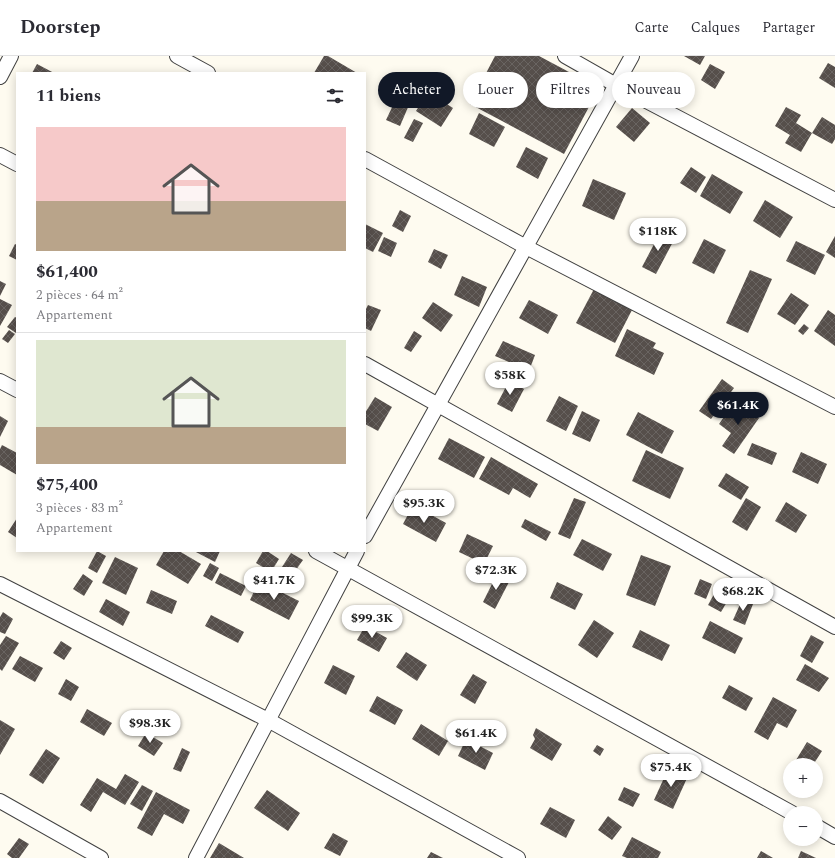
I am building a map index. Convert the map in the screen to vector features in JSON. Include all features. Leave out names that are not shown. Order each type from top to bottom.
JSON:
[{"type":"street","points":[[0,77],[11,56]]},
{"type":"street","points":[[177,56],[206,72]]},
{"type":"street","points":[[565,56],[612,83]]},
{"type":"street","points":[[623,72],[632,56]]},
{"type":"street","points":[[366,534],[612,92]]},
{"type":"street","points":[[660,108],[835,200]]},
{"type":"street","points":[[0,155],[16,163]]},
{"type":"street","points":[[366,160],[526,247],[835,407]]},
{"type":"street","points":[[366,365],[437,406],[835,628]]},
{"type":"street","points":[[0,381],[16,389]]},
{"type":"street","points":[[318,552],[783,808]]},
{"type":"street","points":[[196,858],[356,552]]},
{"type":"street","points":[[0,584],[268,720],[518,858]]},
{"type":"street","points":[[0,801],[101,858]]},
{"type":"street","points":[[823,830],[835,837]]},
{"type":"building","points":[[324,56],[328,56],[355,72],[315,72]]},
{"type":"building","points":[[495,56],[539,56],[569,72],[536,72],[536,108],[588,108],[564,154],[478,108],[528,108],[528,72],[487,72]]},
{"type":"building","points":[[684,56],[705,56],[700,65]]},
{"type":"building","points":[[828,63],[835,67],[835,88],[819,78]]},
{"type":"building","points":[[37,64],[52,72],[33,72]]},
{"type":"building","points":[[710,64],[725,72],[715,89],[701,80]]},
{"type":"building","points":[[786,107],[801,115],[796,123],[812,133],[801,152],[785,143],[790,135],[775,126]]},
{"type":"building","points":[[392,108],[408,108],[400,126],[386,120]]},
{"type":"building","points":[[418,108],[453,108],[441,127],[416,111]]},
{"type":"building","points":[[632,108],[650,123],[634,142],[616,127]]},
{"type":"building","points":[[479,113],[505,127],[494,147],[469,134]]},
{"type":"building","points":[[822,117],[835,125],[835,139],[832,144],[812,133]]},
{"type":"building","points":[[414,119],[423,123],[413,142],[404,138]]},
{"type":"building","points":[[526,147],[548,158],[538,179],[516,167]]},
{"type":"building","points":[[691,167],[706,177],[696,193],[680,183]]},
{"type":"building","points":[[712,174],[743,192],[730,214],[700,196]]},
{"type":"building","points":[[593,179],[626,193],[614,220],[582,206]]},
{"type":"building","points":[[765,200],[793,217],[780,238],[753,221]]},
{"type":"building","points":[[400,210],[411,216],[403,232],[392,226]]},
{"type":"building","points":[[366,224],[383,233],[373,252],[366,248]]},
{"type":"building","points":[[661,231],[675,238],[656,274],[642,267]]},
{"type":"building","points":[[835,236],[835,258],[826,252]]},
{"type":"building","points":[[384,237],[397,243],[391,257],[378,251]]},
{"type":"building","points":[[704,239],[726,250],[714,274],[692,263]]},
{"type":"building","points":[[796,241],[825,255],[815,275],[786,261]]},
{"type":"building","points":[[15,244],[16,244],[16,260],[9,256]]},
{"type":"building","points":[[434,249],[448,255],[441,269],[428,262]]},
{"type":"building","points":[[750,270],[772,279],[748,333],[726,323]]},
{"type":"building","points":[[462,276],[487,287],[479,307],[454,295]]},
{"type":"building","points":[[0,281],[6,284],[0,296]]},
{"type":"building","points":[[594,289],[632,310],[615,343],[576,323]]},
{"type":"building","points":[[791,293],[809,305],[795,325],[777,314]]},
{"type":"building","points":[[0,299],[12,305],[0,326]]},
{"type":"building","points":[[529,300],[558,315],[548,334],[519,318]]},
{"type":"building","points":[[433,302],[453,315],[441,332],[422,318]]},
{"type":"building","points":[[368,305],[381,310],[371,331],[366,328],[366,309]]},
{"type":"building","points":[[828,310],[835,315],[835,346],[814,331]]},
{"type":"building","points":[[15,317],[16,318],[16,333],[7,327]]},
{"type":"building","points":[[804,324],[809,328],[803,335],[798,331]]},
{"type":"building","points":[[627,329],[656,343],[653,348],[664,353],[654,375],[615,356]]},
{"type":"building","points":[[9,330],[15,334],[8,343],[2,339]]},
{"type":"building","points":[[414,331],[422,336],[411,352],[404,348]]},
{"type":"building","points":[[503,341],[535,355],[529,371],[495,356]]},
{"type":"building","points":[[722,379],[734,388],[711,419],[699,411]]},
{"type":"building","points":[[509,381],[524,389],[512,412],[497,404]]},
{"type":"building","points":[[559,396],[578,406],[566,431],[546,421]]},
{"type":"building","points":[[375,397],[392,407],[378,431],[366,425],[366,411]]},
{"type":"building","points":[[735,401],[759,418],[734,454],[722,446],[731,433],[719,424]]},
{"type":"building","points":[[582,411],[600,420],[590,442],[572,434]]},
{"type":"building","points":[[638,412],[674,431],[662,454],[626,435]]},
{"type":"building","points":[[0,416],[8,421],[0,437]]},
{"type":"building","points":[[449,438],[485,457],[474,478],[438,459]]},
{"type":"building","points":[[752,443],[777,453],[772,465],[747,455]]},
{"type":"building","points":[[2,445],[16,452],[16,474],[0,465],[0,449]]},
{"type":"building","points":[[646,450],[684,468],[670,499],[632,481]]},
{"type":"building","points":[[801,452],[827,464],[818,484],[792,472]]},
{"type":"building","points":[[491,457],[538,484],[530,498],[513,488],[509,495],[479,479]]},
{"type":"building","points":[[726,473],[749,487],[741,500],[718,486]]},
{"type":"building","points":[[574,498],[586,502],[570,539],[558,534]]},
{"type":"building","points":[[746,498],[761,507],[747,531],[732,522]]},
{"type":"building","points":[[786,502],[807,515],[796,533],[775,521]]},
{"type":"building","points":[[413,505],[446,523],[436,542],[403,524]]},
{"type":"building","points":[[525,519],[551,532],[546,541],[521,527]]},
{"type":"building","points":[[16,520],[16,537],[8,532]]},
{"type":"building","points":[[467,534],[493,546],[484,564],[459,552]]},
{"type":"building","points":[[582,539],[612,554],[603,571],[573,555]]},
{"type":"building","points":[[96,552],[106,556],[97,573],[88,568]]},
{"type":"building","points":[[163,552],[181,552],[201,564],[188,584],[156,565]]},
{"type":"building","points":[[196,552],[220,552],[215,562]]},
{"type":"building","points":[[262,552],[268,552],[279,559],[271,572],[256,563]]},
{"type":"building","points":[[291,553],[303,560],[293,574],[282,567]]},
{"type":"building","points":[[641,555],[671,566],[655,606],[626,595]]},
{"type":"building","points":[[115,557],[138,568],[126,595],[102,583]]},
{"type":"building","points":[[210,563],[219,568],[212,581],[203,576]]},
{"type":"building","points":[[220,573],[246,586],[241,596],[215,583]]},
{"type":"building","points":[[83,574],[93,581],[84,596],[73,589]]},
{"type":"building","points":[[497,574],[510,580],[495,609],[483,602]]},
{"type":"building","points":[[700,579],[712,584],[706,599],[694,594]]},
{"type":"building","points":[[259,581],[299,601],[289,620],[250,600]]},
{"type":"building","points":[[557,582],[583,594],[575,610],[550,598]]},
{"type":"building","points":[[718,587],[731,595],[721,612],[708,605]]},
{"type":"building","points":[[151,590],[177,601],[172,614],[146,603]]},
{"type":"building","points":[[106,599],[130,612],[123,626],[99,612]]},
{"type":"building","points":[[742,600],[753,604],[745,625],[733,620]]},
{"type":"building","points":[[3,612],[13,619],[5,634],[0,632],[0,617]]},
{"type":"building","points":[[211,615],[244,632],[238,643],[205,626]]},
{"type":"building","points":[[594,620],[614,633],[597,658],[578,645]]},
{"type":"building","points":[[710,621],[743,638],[735,654],[702,638]]},
{"type":"building","points":[[365,626],[387,638],[379,652],[357,640]]},
{"type":"building","points":[[640,630],[670,645],[662,661],[632,647]]},
{"type":"building","points":[[811,635],[824,642],[812,663],[800,656]]},
{"type":"building","points":[[6,636],[19,643],[2,671],[0,669],[0,645]]},
{"type":"building","points":[[61,641],[72,648],[64,660],[53,653]]},
{"type":"building","points":[[406,652],[427,665],[417,681],[396,667]]},
{"type":"building","points":[[20,656],[43,668],[35,682],[12,669]]},
{"type":"building","points":[[805,664],[829,678],[819,692],[796,680]]},
{"type":"building","points":[[333,665],[355,676],[346,695],[324,683]]},
{"type":"building","points":[[473,674],[487,682],[475,704],[460,695]]},
{"type":"building","points":[[66,679],[79,687],[71,701],[58,694]]},
{"type":"building","points":[[729,685],[753,698],[746,711],[722,698]]},
{"type":"building","points":[[377,696],[403,710],[395,725],[369,711]]},
{"type":"building","points":[[773,697],[797,710],[787,728],[777,723],[768,740],[754,732]]},
{"type":"building","points":[[87,709],[112,723],[104,736],[80,722]]},
{"type":"building","points":[[0,720],[15,729],[0,755]]},
{"type":"building","points":[[421,724],[448,741],[439,756],[412,739]]},
{"type":"building","points":[[536,728],[562,744],[552,761],[530,748],[535,739],[533,735]]},
{"type":"building","points":[[146,733],[163,743],[154,756],[138,746]]},
{"type":"building","points":[[466,739],[493,753],[485,770],[458,756]]},
{"type":"building","points":[[807,742],[822,751],[818,758],[797,758]]},
{"type":"building","points":[[597,745],[604,749],[600,756],[593,751]]},
{"type":"building","points":[[182,748],[190,752],[181,772],[173,769]]},
{"type":"building","points":[[46,749],[60,758],[43,784],[29,775]]},
{"type":"building","points":[[669,767],[688,776],[673,809],[654,800]]},
{"type":"building","points":[[125,774],[139,782],[125,805],[103,792],[91,812],[80,805],[97,778],[116,789]]},
{"type":"building","points":[[142,785],[153,791],[142,811],[130,804]]},
{"type":"building","points":[[624,787],[640,794],[633,807],[618,800]]},
{"type":"building","points":[[267,790],[300,813],[288,831],[254,808]]},
{"type":"building","points":[[156,792],[190,810],[183,824],[164,814],[152,836],[137,828]]},
{"type":"building","points":[[550,807],[575,820],[566,838],[540,824]]},
{"type":"building","points":[[608,816],[622,827],[612,840],[598,830]]},
{"type":"building","points":[[333,833],[348,841],[340,856],[324,848]]},
{"type":"building","points":[[632,837],[661,852],[658,858],[627,858],[622,856]]},
{"type":"building","points":[[19,838],[29,844],[19,858],[12,858],[7,854]]},
{"type":"building","points":[[219,843],[244,858],[210,858]]},
{"type":"building","points":[[761,851],[773,858],[757,858]]},
{"type":"building","points":[[801,851],[816,858],[798,858]]},
{"type":"building","points":[[431,852],[443,858],[427,858]]}]
